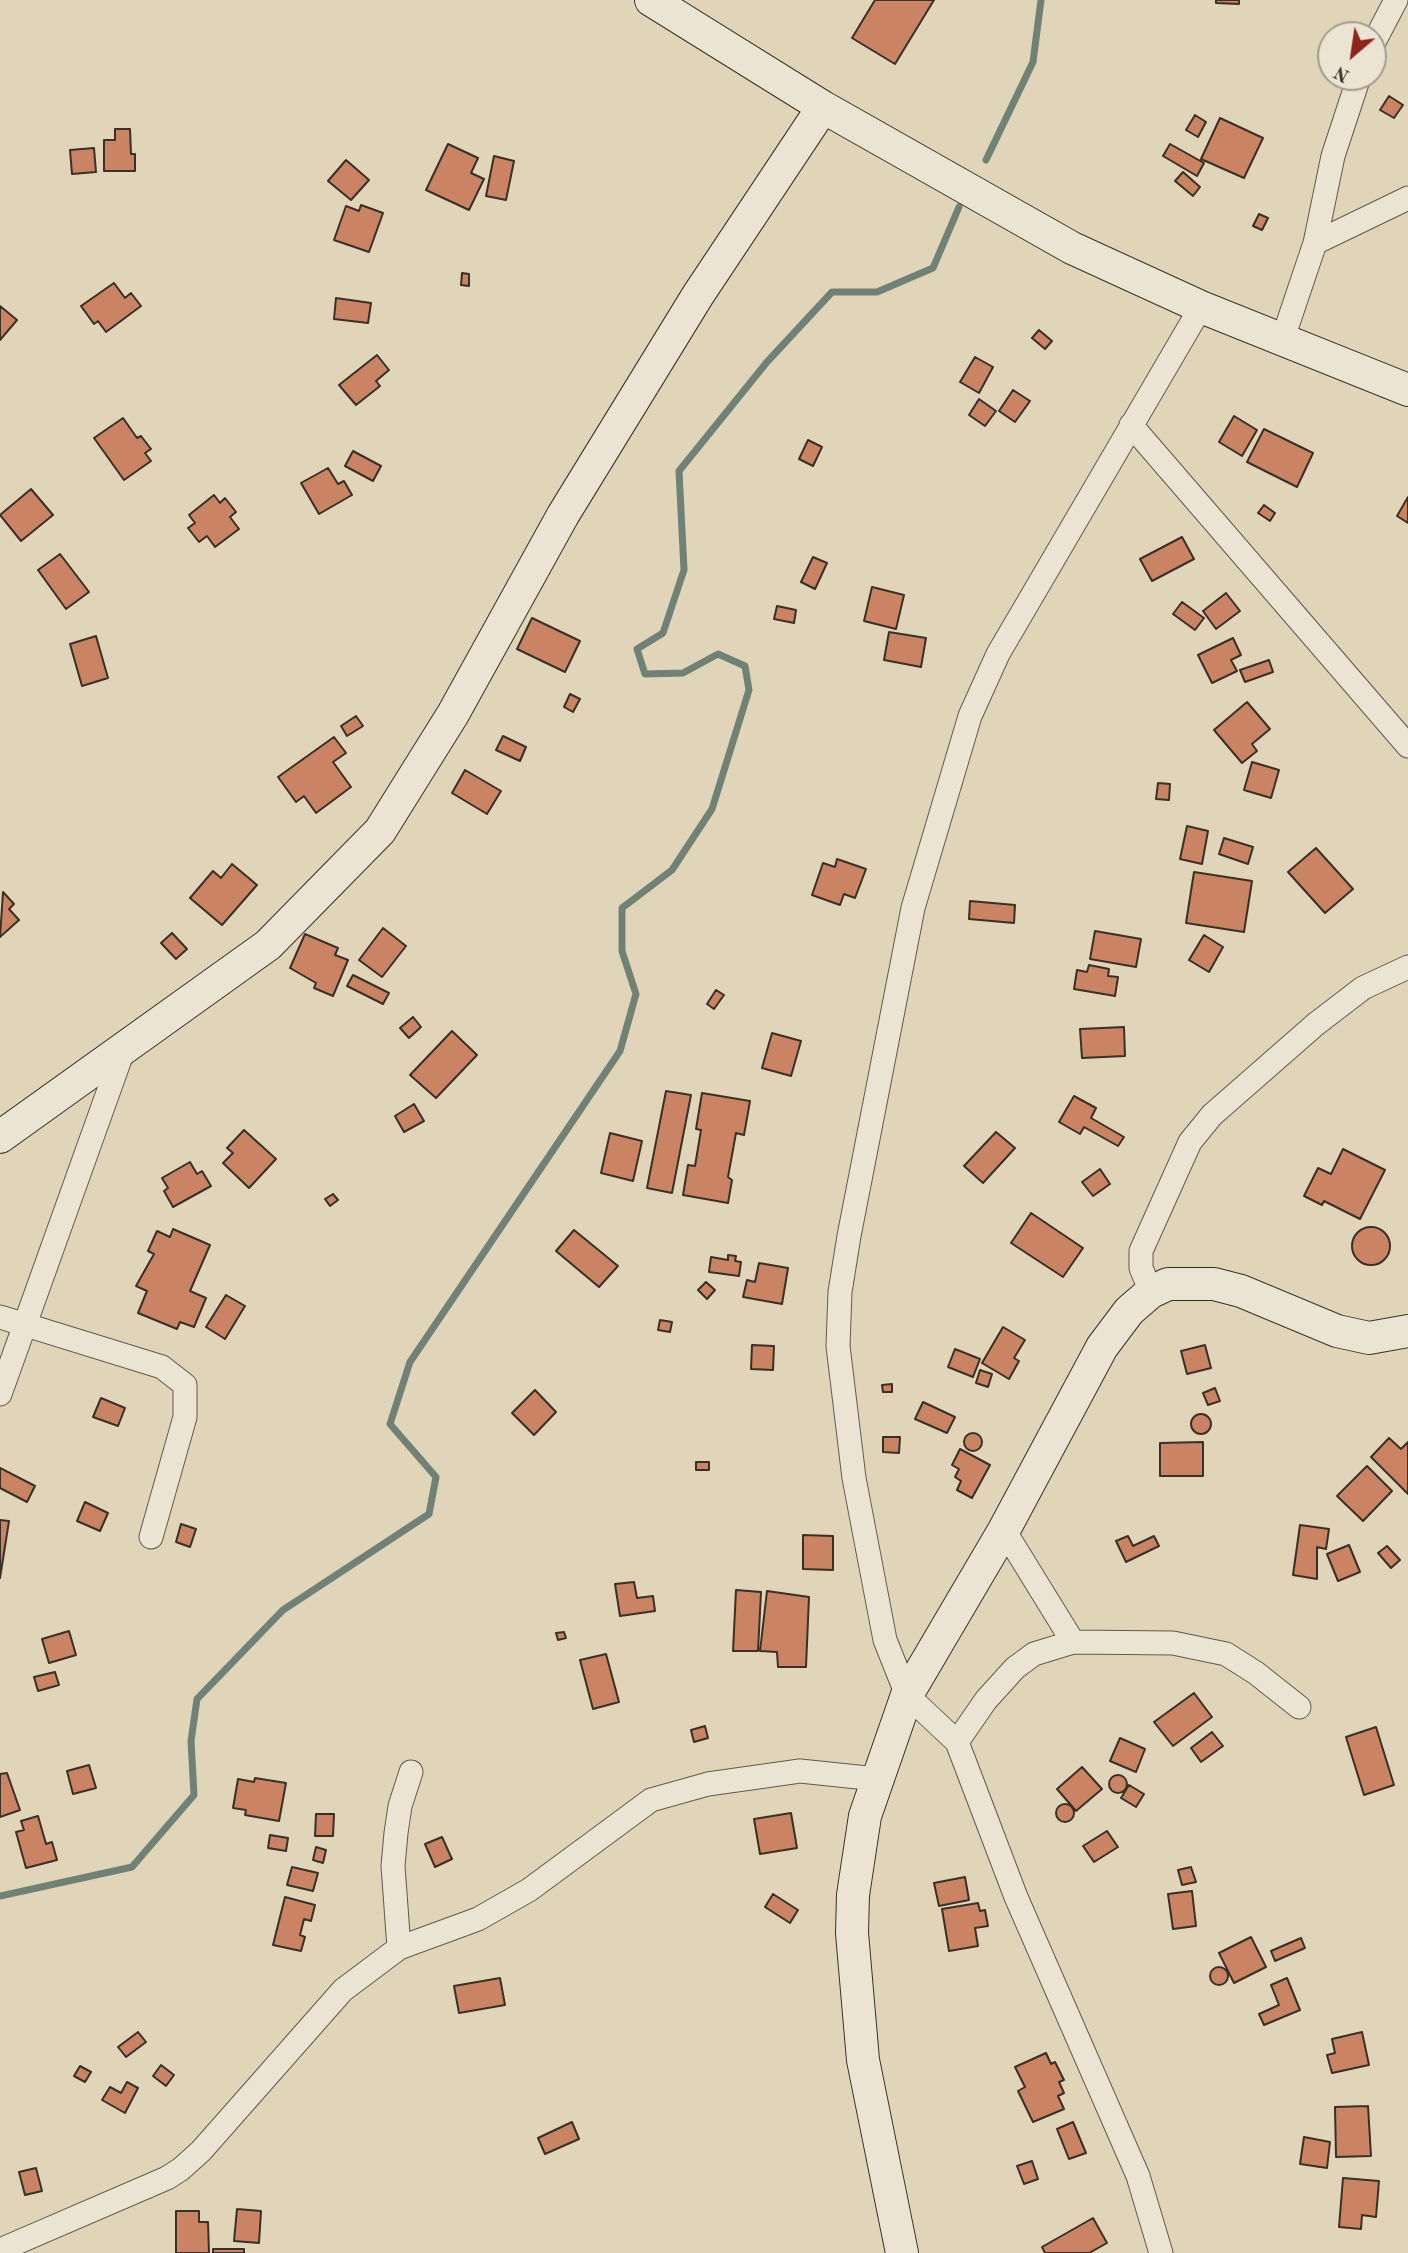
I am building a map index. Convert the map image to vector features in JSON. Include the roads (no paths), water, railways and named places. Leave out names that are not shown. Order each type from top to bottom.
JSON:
[{"type":"street","points":[[650,0],[823,107],[1072,248],[1201,307],[1408,390]]},
{"type":"street","points":[[1385,21],[1396,0]]},
{"type":"street","points":[[1282,341],[1315,243],[1333,156],[1354,91]]},
{"type":"street","points":[[0,1137],[268,946],[380,831],[453,713],[562,515],[698,295],[823,107]]},
{"type":"street","points":[[1315,243],[1408,198]]},
{"type":"street","points":[[1161,2253],[1138,2176],[1021,1909],[957,1742],[907,1695],[885,1640],[854,1478],[838,1346],[840,1292],[849,1236],[913,908],[970,716],[998,654],[1201,307]]},
{"type":"street","points":[[1131,425],[1408,746]]},
{"type":"street","points":[[1151,1292],[1139,1259],[1144,1240],[1179,1161],[1205,1124],[1271,1061],[1363,988],[1408,967]]},
{"type":"street","points":[[0,1394],[124,1048]]},
{"type":"street","points":[[902,2253],[863,2060],[853,1957],[853,1895],[865,1816],[907,1695],[1004,1530],[1102,1347],[1129,1311],[1151,1292],[1168,1284],[1214,1284],[1241,1291],[1337,1331],[1369,1338],[1408,1331]]},
{"type":"street","points":[[0,1317],[162,1367],[185,1385],[185,1417],[151,1537]]},
{"type":"street","points":[[1004,1530],[1073,1642]]},
{"type":"street","points":[[957,1742],[992,1693],[1015,1668],[1034,1654],[1073,1642],[1173,1643],[1216,1651],[1240,1662],[1299,1707]]},
{"type":"street","points":[[0,2250],[167,2178],[181,2169],[201,2151],[343,1990],[398,1948],[478,1919],[529,1890],[651,1800],[708,1784],[800,1771],[877,1779]]},
{"type":"street","points":[[398,1948],[393,1866],[400,1806],[411,1772]]},
{"type":"waterway","points":[[986,160],[1033,62],[1041,0]]},
{"type":"waterway","points":[[0,1896],[132,1867],[194,1795],[191,1741],[197,1699],[283,1610],[429,1514],[436,1477],[390,1424],[410,1362],[620,1051],[636,994],[622,951],[622,908],[672,870],[712,809],[749,690],[745,666],[718,654],[683,673],[645,674],[637,649],[663,633],[684,570],[679,471],[767,362],[832,292],[877,292],[933,268],[959,207]]}]
